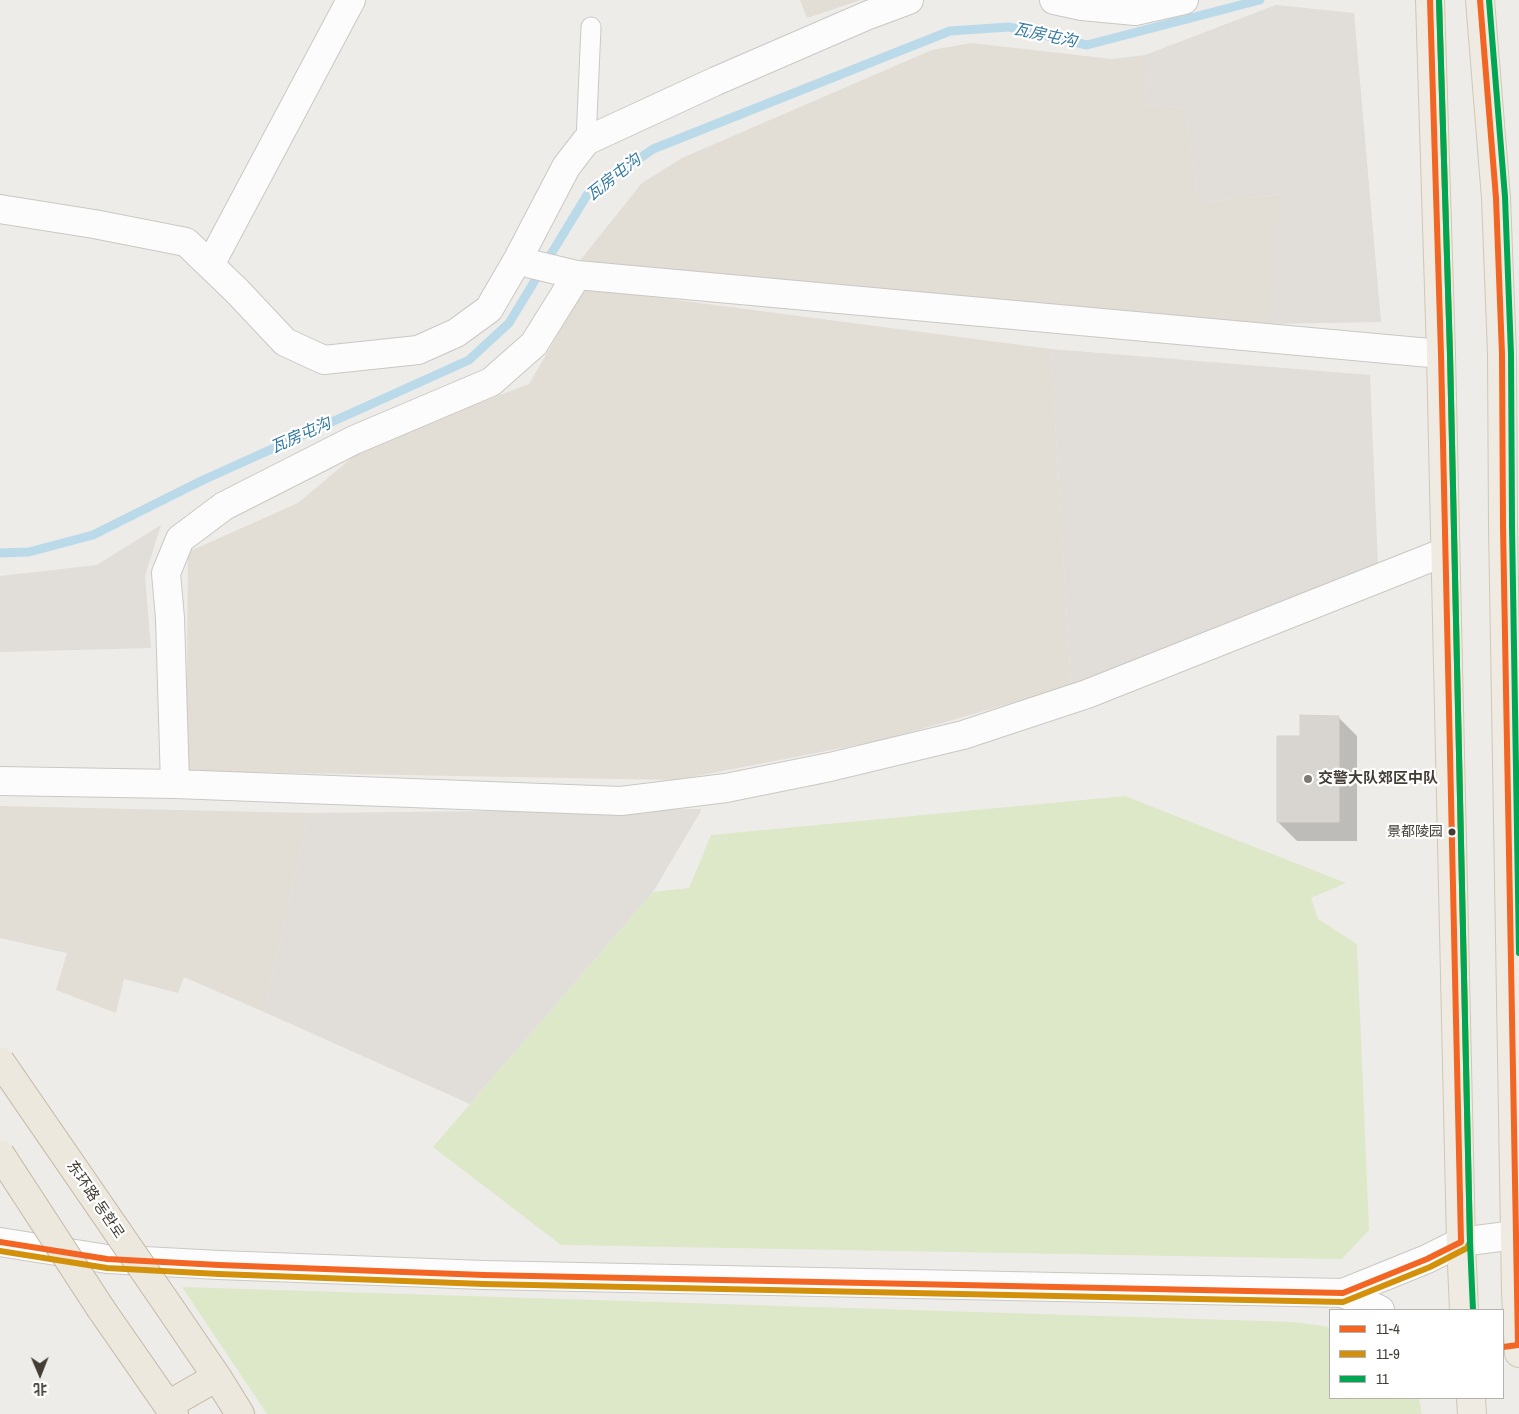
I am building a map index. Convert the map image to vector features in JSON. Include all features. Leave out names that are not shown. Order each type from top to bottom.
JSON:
[{"type":"highway","name":"东环路 동환로","points":[[0,1061],[217,1377],[240,1414]]},
{"type":"highway","points":[[0,1154],[101,1309],[171,1409],[217,1377]]},
{"type":"main road","points":[[1430,0],[1441,354],[1460,1242],[1464,1309]]},
{"type":"main road","points":[[1480,0],[1496,208],[1511,522],[1515,1235],[1519,1353]]},
{"type":"main road","points":[[1471,1399],[1472,1414]]},
{"type":"street","points":[[210,265],[350,0]]},
{"type":"street","points":[[0,209],[94,224],[186,242],[237,291],[285,342],[324,360],[418,350],[456,333],[488,310],[524,261],[566,167],[586,141],[716,81],[866,16],[909,0]]},
{"type":"street","points":[[1054,0],[1082,6],[1135,12],[1184,0]]},
{"type":"street","points":[[524,261],[570,273],[1441,354]]},
{"type":"street","points":[[175,784],[170,618],[166,573],[180,539],[224,506],[346,445],[491,382],[534,344],[570,273]]},
{"type":"street","points":[[0,781],[175,784],[621,800],[726,788],[830,767],[963,735],[1088,694],[1445,552]]},
{"type":"street","points":[[0,1242],[107,1259],[229,1266],[484,1275],[1343,1293],[1427,1259],[1460,1242],[1515,1235]]},
{"type":"street","points":[[1343,1293],[1378,1309]]},
{"type":"street","points":[[1504,1347],[1518,1345]]},
{"type":"lane","points":[[586,141],[591,27]]},
{"type":"shaded area","points":[[800,0],[861,0],[807,18]]},
{"type":"shaded area","points":[[1276,5],[1354,13],[1381,322],[1266,324],[1280,194],[1199,203],[1185,108],[1146,104],[1145,55]]},
{"type":"shaded area","points":[[971,43],[1112,59],[1145,55],[1146,104],[1185,108],[1199,203],[1281,194],[1266,324],[578,263],[642,183],[682,158],[932,50]]},
{"type":"shaded area","points":[[585,288],[1051,349],[1071,686],[883,740],[676,780],[186,771],[188,552],[298,503],[366,446],[529,384]]},
{"type":"shaded area","points":[[1051,349],[1370,375],[1378,566],[1071,686]]},
{"type":"shaded area","points":[[161,525],[145,576],[151,648],[0,652],[0,576],[97,565]]},
{"type":"shaded area","points":[[0,806],[309,813],[264,1012],[184,977],[178,993],[124,979],[116,1013],[56,990],[67,953],[0,938]]},
{"type":"shaded area","points":[[702,809],[653,892],[470,1104],[264,1012],[309,813]]},
{"type":"green space","points":[[1125,796],[1346,883],[1311,898],[1318,919],[1357,944],[1369,1230],[1342,1259],[561,1245],[433,1147],[653,892],[689,888],[711,835]]},
{"type":"green space","points":[[182,1287],[1294,1322],[1329,1327],[1329,1399],[1419,1399],[1422,1414],[267,1414]]},
{"type":"building","name":"交警大队郊区中队","points":[[1300,715],[1339,716],[1339,822],[1277,822],[1277,736],[1300,736]]},
{"type":"waterway","name":"瓦房屯沟","points":[[0,553],[29,552],[93,535],[201,481],[469,360],[509,323],[587,195],[653,149],[950,31],[1009,27],[1087,45],[1260,0]]},
{"type":"transit line","name":"11-4","points":[[0,1242],[107,1259],[219,1265],[484,1275],[1343,1293],[1427,1259],[1461,1242],[1441,354],[1430,0]]},
{"type":"transit line","name":"11-9","points":[[0,1251],[107,1268],[219,1274],[484,1284],[1343,1302],[1430,1267],[1467,1248],[1470,1242],[1450,354],[1439,0]]},
{"type":"transit line","name":"11","points":[[1439,0],[1450,354],[1473,1309]]},
{"type":"transit line","name":"11-4","points":[[1480,0],[1496,198],[1502,354],[1503,526],[1518,1345],[1504,1347]]},
{"type":"transit line","name":"11","points":[[1489,0],[1505,197],[1511,354],[1519,953]]},
{"type":"place","name":"交警大队郊区中队","points":[[1308,779]]},
{"type":"place","name":"景都陵园","points":[[1452,832]]}]
